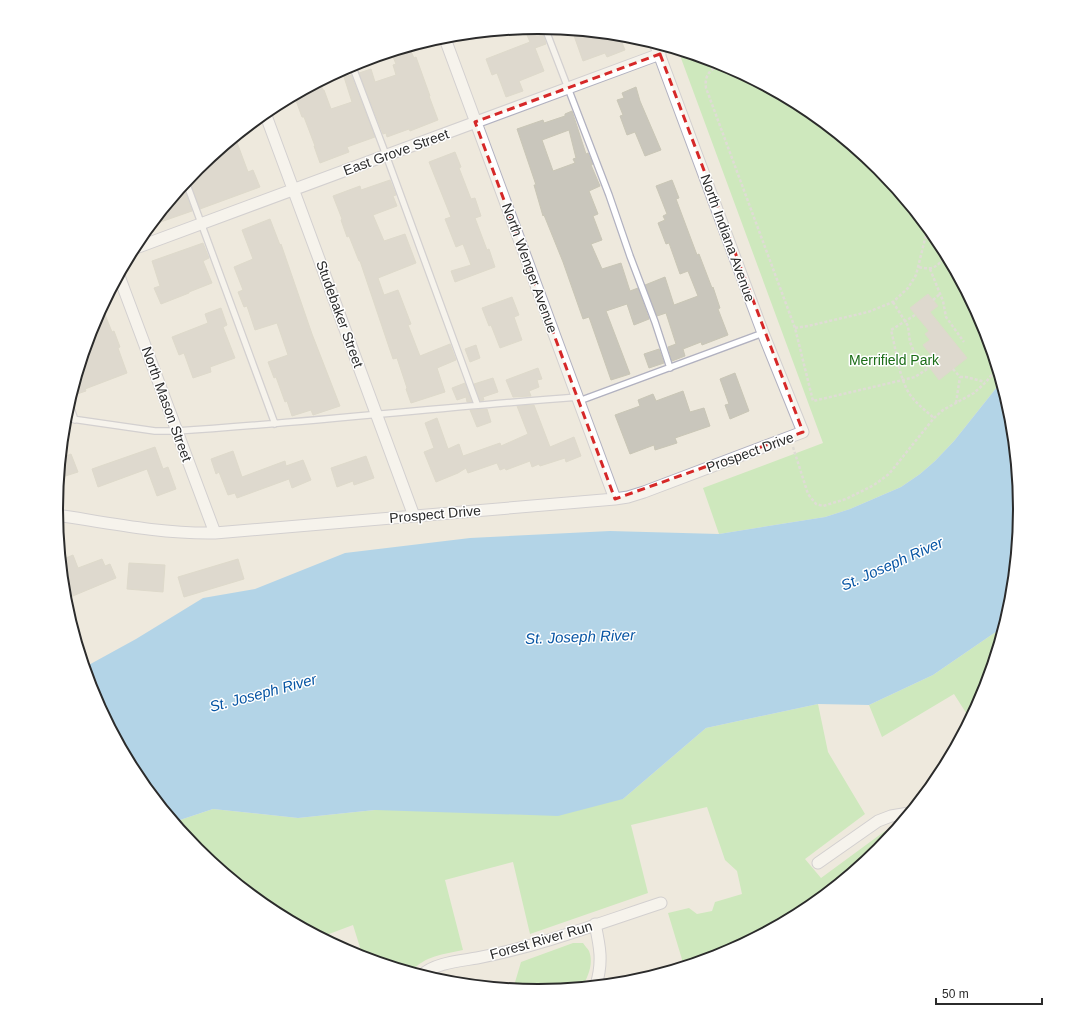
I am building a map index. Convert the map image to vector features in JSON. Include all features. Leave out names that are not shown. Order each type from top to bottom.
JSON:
[{"type":"street","name":"North Wenger Avenue","points":[[447,43],[616,499]]},
{"type":"street","name":"North Indiana Avenue","points":[[658,49],[763,333],[803,432]]},
{"type":"street","name":"East Grove Street","points":[[143,245],[660,54]]},
{"type":"street","name":"Studebaker Street","points":[[267,119],[414,516]]},
{"type":"street","name":"North Mason Street","points":[[121,282],[214,533]]},
{"type":"street","name":"Prospect Drive","points":[[63,516],[188,534],[616,499],[644,492],[803,432]]},
{"type":"street","points":[[818,863],[878,821],[891,816],[901,814]]},
{"type":"street","name":"Forest River Run","points":[[427,971],[447,963],[518,949],[661,903]]},
{"type":"street","points":[[595,924],[601,950],[600,967],[597,980]]},
{"type":"lane","points":[[547,34],[609,195],[670,368]]},
{"type":"lane","points":[[354,71],[477,404]]},
{"type":"lane","points":[[188,188],[274,424]]},
{"type":"lane","points":[[71,419],[155,431],[177,431],[377,415],[477,404],[578,399],[670,368],[763,333]]},
{"type":"lane","points":[[73,413],[75,420]]},
{"type":"path","points":[[715,68],[707,76],[705,82],[706,88],[795,328],[813,401],[915,377],[929,368],[912,348],[906,321],[893,302]]},
{"type":"path","points":[[795,328],[868,312],[893,302],[908,288],[916,275],[926,236]]},
{"type":"path","points":[[919,267],[930,269],[938,265],[942,260]]},
{"type":"path","points":[[930,269],[943,301],[944,313],[948,321],[964,342]]},
{"type":"path","points":[[933,300],[940,294]]},
{"type":"path","points":[[915,315],[891,330],[903,380],[911,396],[934,418]]},
{"type":"path","points":[[953,368],[960,377],[956,403]]},
{"type":"path","points":[[789,438],[811,498],[816,504],[823,506],[858,495],[889,474],[934,418],[943,410],[974,393],[993,373]]},
{"type":"path","points":[[960,377],[966,376],[986,382]]},
{"type":"highlighted area","points":[[660,54],[803,432],[615,499],[475,122]]},
{"type":"green space","name":"Merrifield Park","points":[[680,56],[720,70],[776,98],[827,132],[874,173],[915,220],[933,245],[964,299],[988,356],[997,387],[954,441],[935,461],[920,474],[901,487],[850,509],[825,517],[719,534],[703,488],[823,443]]},
{"type":"green space","points":[[997,631],[988,662],[967,714],[954,694],[882,737],[869,705],[933,675]]},
{"type":"green space","points":[[818,704],[828,752],[865,814],[805,859],[821,878],[887,831],[851,866],[802,904],[748,935],[720,948],[683,962],[668,913],[689,908],[697,914],[712,911],[715,902],[742,894],[737,871],[725,860],[707,807],[631,825],[648,893],[530,934],[513,862],[445,880],[463,950],[435,956],[422,962],[415,968],[361,950],[353,925],[327,935],[274,904],[225,866],[202,845],[179,820],[213,809],[298,818],[375,810],[623,799],[706,728]]},
{"type":"green space","points":[[573,943],[583,943],[589,950],[591,965],[585,981],[538,984],[515,983],[521,962]]},
{"type":"water","name":"St. Joseph River","points":[[997,387],[1009,447],[1013,509],[1009,571],[997,631],[933,675],[869,705],[818,704],[706,728],[623,799],[558,816],[375,810],[298,818],[213,809],[179,820],[143,773],[127,746],[112,719],[89,665],[136,639],[203,598],[255,589],[345,553],[470,538],[610,531],[719,534],[825,517],[850,509],[901,487],[920,474],[935,461],[954,441]]},
{"type":"building","points":[[527,34],[543,34],[546,44],[535,48],[544,71],[519,81],[523,91],[506,97],[497,73],[492,75],[486,59],[530,42]]},
{"type":"building","points":[[574,35],[622,41],[625,50],[607,57],[605,53],[583,61]]},
{"type":"building","points":[[411,51],[414,58],[416,57],[438,120],[410,131],[409,129],[387,137],[386,133],[383,134],[359,73],[371,69],[375,82],[396,75],[393,65],[396,64],[393,57]]},
{"type":"building","points":[[351,75],[375,137],[347,147],[349,152],[320,163],[304,117],[302,117],[296,101],[322,87],[331,109],[352,102],[344,77]]},
{"type":"building","points":[[636,87],[640,101],[661,150],[645,156],[635,132],[627,135],[620,116],[623,115],[617,100],[624,98],[622,93]]},
{"type":"building","points":[[572,111],[586,154],[588,153],[593,164],[591,165],[600,186],[589,191],[598,214],[593,216],[602,240],[591,244],[602,269],[621,263],[630,291],[638,288],[649,319],[634,325],[627,304],[606,311],[630,374],[611,380],[589,317],[583,319],[563,262],[544,215],[543,216],[534,185],[536,185],[517,129],[543,120],[544,123],[565,116],[565,114]],"holes":[[[569,130],[576,158],[573,159],[575,163],[553,171],[542,140]]]},
{"type":"building","points":[[237,142],[248,172],[253,170],[260,187],[200,209],[191,185],[202,173]]},
{"type":"building","points":[[455,152],[461,167],[459,168],[471,199],[475,198],[481,216],[475,218],[487,250],[489,249],[495,267],[455,282],[451,271],[471,265],[463,244],[456,247],[445,219],[451,217],[429,162]]},
{"type":"building","points":[[390,180],[396,195],[393,196],[397,206],[373,215],[384,241],[405,234],[416,263],[378,278],[384,295],[398,290],[411,324],[408,325],[420,356],[450,344],[456,360],[437,368],[445,392],[411,403],[397,358],[393,359],[360,261],[349,236],[347,237],[333,196],[360,186],[361,190]]},
{"type":"building","points":[[672,180],[679,198],[676,199],[697,255],[699,254],[712,288],[713,287],[720,308],[718,309],[728,335],[702,345],[701,342],[683,349],[685,356],[672,361],[668,347],[676,344],[666,313],[657,316],[645,285],[665,277],[674,305],[698,296],[688,271],[680,274],[669,243],[666,244],[658,223],[665,220],[663,216],[667,214],[656,186]]},
{"type":"building","points":[[185,192],[192,211],[159,222]]},
{"type":"building","points":[[270,219],[280,245],[281,244],[312,334],[340,406],[313,415],[311,410],[292,416],[287,401],[285,402],[276,377],[274,378],[268,362],[288,355],[277,323],[255,330],[247,306],[244,307],[238,292],[243,290],[234,267],[253,259],[242,230]]},
{"type":"building","points":[[203,243],[209,258],[203,261],[212,283],[161,304],[154,288],[160,286],[152,261]]},
{"type":"building","points":[[928,294],[938,306],[930,312],[967,358],[939,380],[924,360],[931,355],[923,345],[930,340],[925,334],[929,331],[910,308]]},
{"type":"building","points":[[512,297],[519,315],[514,317],[522,340],[500,348],[491,325],[489,326],[482,308]]},
{"type":"building","points":[[221,308],[227,325],[223,327],[235,358],[210,367],[211,372],[193,378],[184,353],[179,355],[172,337],[208,323],[205,314]]},
{"type":"building","points":[[105,314],[112,332],[114,331],[120,347],[118,348],[127,373],[85,389],[86,391],[77,394],[88,356]]},
{"type":"building","points":[[476,345],[480,358],[470,362],[465,349]]},
{"type":"building","points":[[659,349],[664,363],[649,368],[644,354]]},
{"type":"building","points":[[538,368],[542,379],[537,380],[539,387],[529,391],[531,396],[513,397],[506,380]]},
{"type":"building","points":[[735,373],[749,411],[730,419],[725,405],[729,404],[720,379]]},
{"type":"building","points":[[493,378],[498,392],[483,397],[484,400],[480,401],[474,384]]},
{"type":"building","points":[[465,383],[472,402],[467,402],[466,397],[457,400],[452,388]]},
{"type":"building","points":[[683,391],[690,412],[704,408],[710,426],[675,438],[677,443],[655,450],[654,445],[630,454],[615,415],[640,406],[638,400],[653,394],[656,401]]},
{"type":"building","points":[[534,405],[550,447],[574,437],[581,456],[566,462],[565,458],[532,467],[530,461],[506,470],[505,468],[500,470],[497,463],[468,473],[466,468],[436,482],[424,452],[434,448],[425,423],[437,418],[448,449],[459,444],[463,456],[500,443],[501,446],[528,434],[517,406]]},
{"type":"building","points":[[487,409],[491,422],[477,427],[470,410]]},
{"type":"building","points":[[155,447],[163,469],[168,467],[176,489],[157,496],[147,469],[98,487],[92,469]]},
{"type":"building","points":[[233,451],[242,477],[285,461],[286,466],[303,460],[311,480],[292,488],[289,479],[237,498],[235,493],[228,495],[219,472],[216,474],[211,459]]},
{"type":"building","points":[[71,454],[78,472],[64,476],[66,456]]},
{"type":"building","points":[[366,456],[374,478],[354,485],[353,481],[337,487],[331,468]]},
{"type":"building","points":[[73,555],[78,568],[102,559],[105,566],[110,564],[116,578],[71,597],[66,558]]},
{"type":"building","points":[[238,559],[244,579],[184,597],[178,577]]},
{"type":"building","points":[[129,563],[165,565],[163,592],[127,589]]}]
